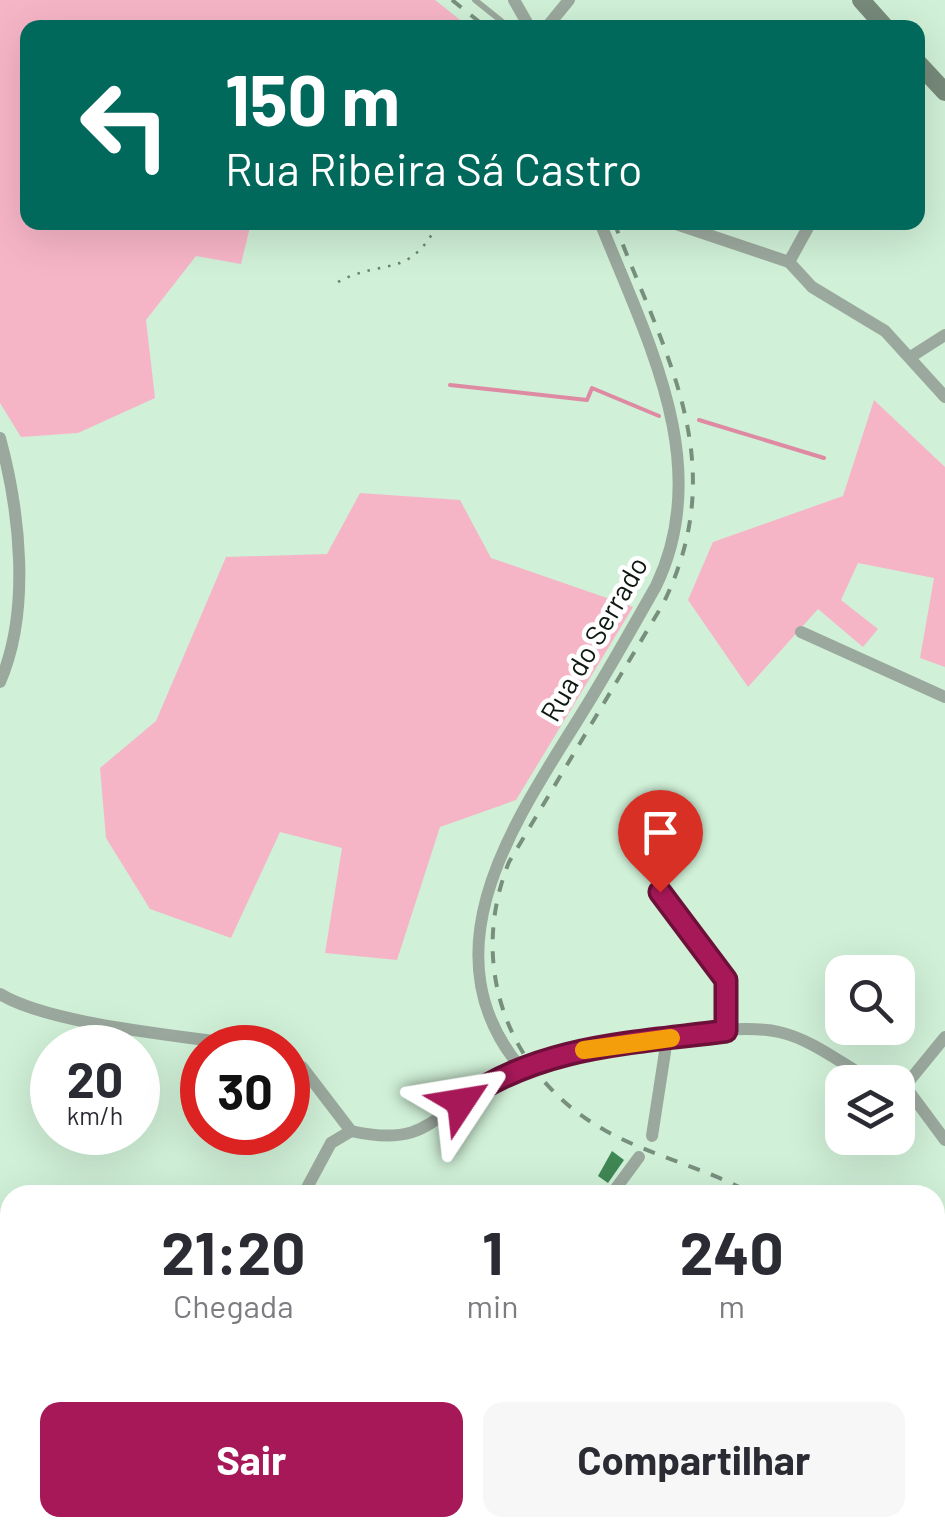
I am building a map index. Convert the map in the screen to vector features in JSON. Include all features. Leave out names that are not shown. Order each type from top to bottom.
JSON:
[{"type":"street","points":[[553,20],[570,0]]},
{"type":"street","points":[[861,0],[879,20]]},
{"type":"street","points":[[925,77],[945,92]]},
{"type":"street","name":"Rua do Serrado","points":[[520,1067],[496,1030],[482,977],[480,937],[489,881],[512,830],[656,586],[671,551],[681,495],[679,457],[668,406],[603,230]]},
{"type":"street","points":[[694,230],[789,262],[812,287],[885,331],[912,356],[945,397]]},
{"type":"street","points":[[789,262],[807,230]]},
{"type":"street","points":[[912,356],[945,335]]},
{"type":"street","points":[[0,438],[13,514],[19,593],[8,663],[0,682]]},
{"type":"street","points":[[800,632],[945,698]]},
{"type":"street","points":[[660,892],[726,980],[726,1031]]},
{"type":"street","points":[[0,994],[16,1003],[180,1036]]},
{"type":"street","points":[[310,1078],[350,1131],[381,1138],[417,1132],[490,1081],[520,1067],[609,1045],[726,1031],[779,1032],[842,1065]]},
{"type":"street","points":[[915,1071],[945,1037]]},
{"type":"street","points":[[652,1136],[667,1038]]},
{"type":"street","points":[[915,1104],[945,1140]]},
{"type":"street","points":[[308,1185],[331,1143],[350,1131]]},
{"type":"street","points":[[618,1185],[639,1157]]},
{"type":"lane","points":[[475,0],[500,20]]},
{"type":"path","points":[[338,282],[354,274],[403,266],[428,243],[435,230]]},
{"type":"shaded area","points":[[0,0],[435,0],[460,20],[20,20],[20,230],[249,230],[241,264],[196,256],[146,320],[155,398],[78,433],[21,437],[0,403]]},
{"type":"shaded area","points":[[874,400],[945,467],[945,667],[920,658],[934,578],[858,563],[841,600],[878,629],[863,647],[818,609],[748,687],[688,600],[713,542],[843,496]]},
{"type":"shaded area","points":[[360,493],[460,500],[491,558],[633,607],[516,800],[440,827],[397,960],[325,953],[342,848],[280,832],[231,938],[150,909],[106,838],[100,768],[156,721],[226,557],[327,554]]},
{"type":"building","points":[[612,1151],[624,1160],[608,1183],[598,1176]]},
{"type":"waterway","points":[[450,385],[587,400],[592,388],[659,416]]},
{"type":"waterway","points":[[699,420],[824,458]]},
{"type":"railway","points":[[452,0],[477,20]]},
{"type":"railway","points":[[617,230],[684,410],[692,456],[692,503],[683,552],[663,604],[509,862],[497,901],[495,979],[521,1050],[544,1081],[572,1108],[624,1140],[734,1185]]},
{"type":"slow traffic","points":[[584,1050],[671,1038]]},
{"type":"route","points":[[461,1102],[490,1081],[520,1067],[574,1052],[726,1031],[726,980],[660,892]]}]
